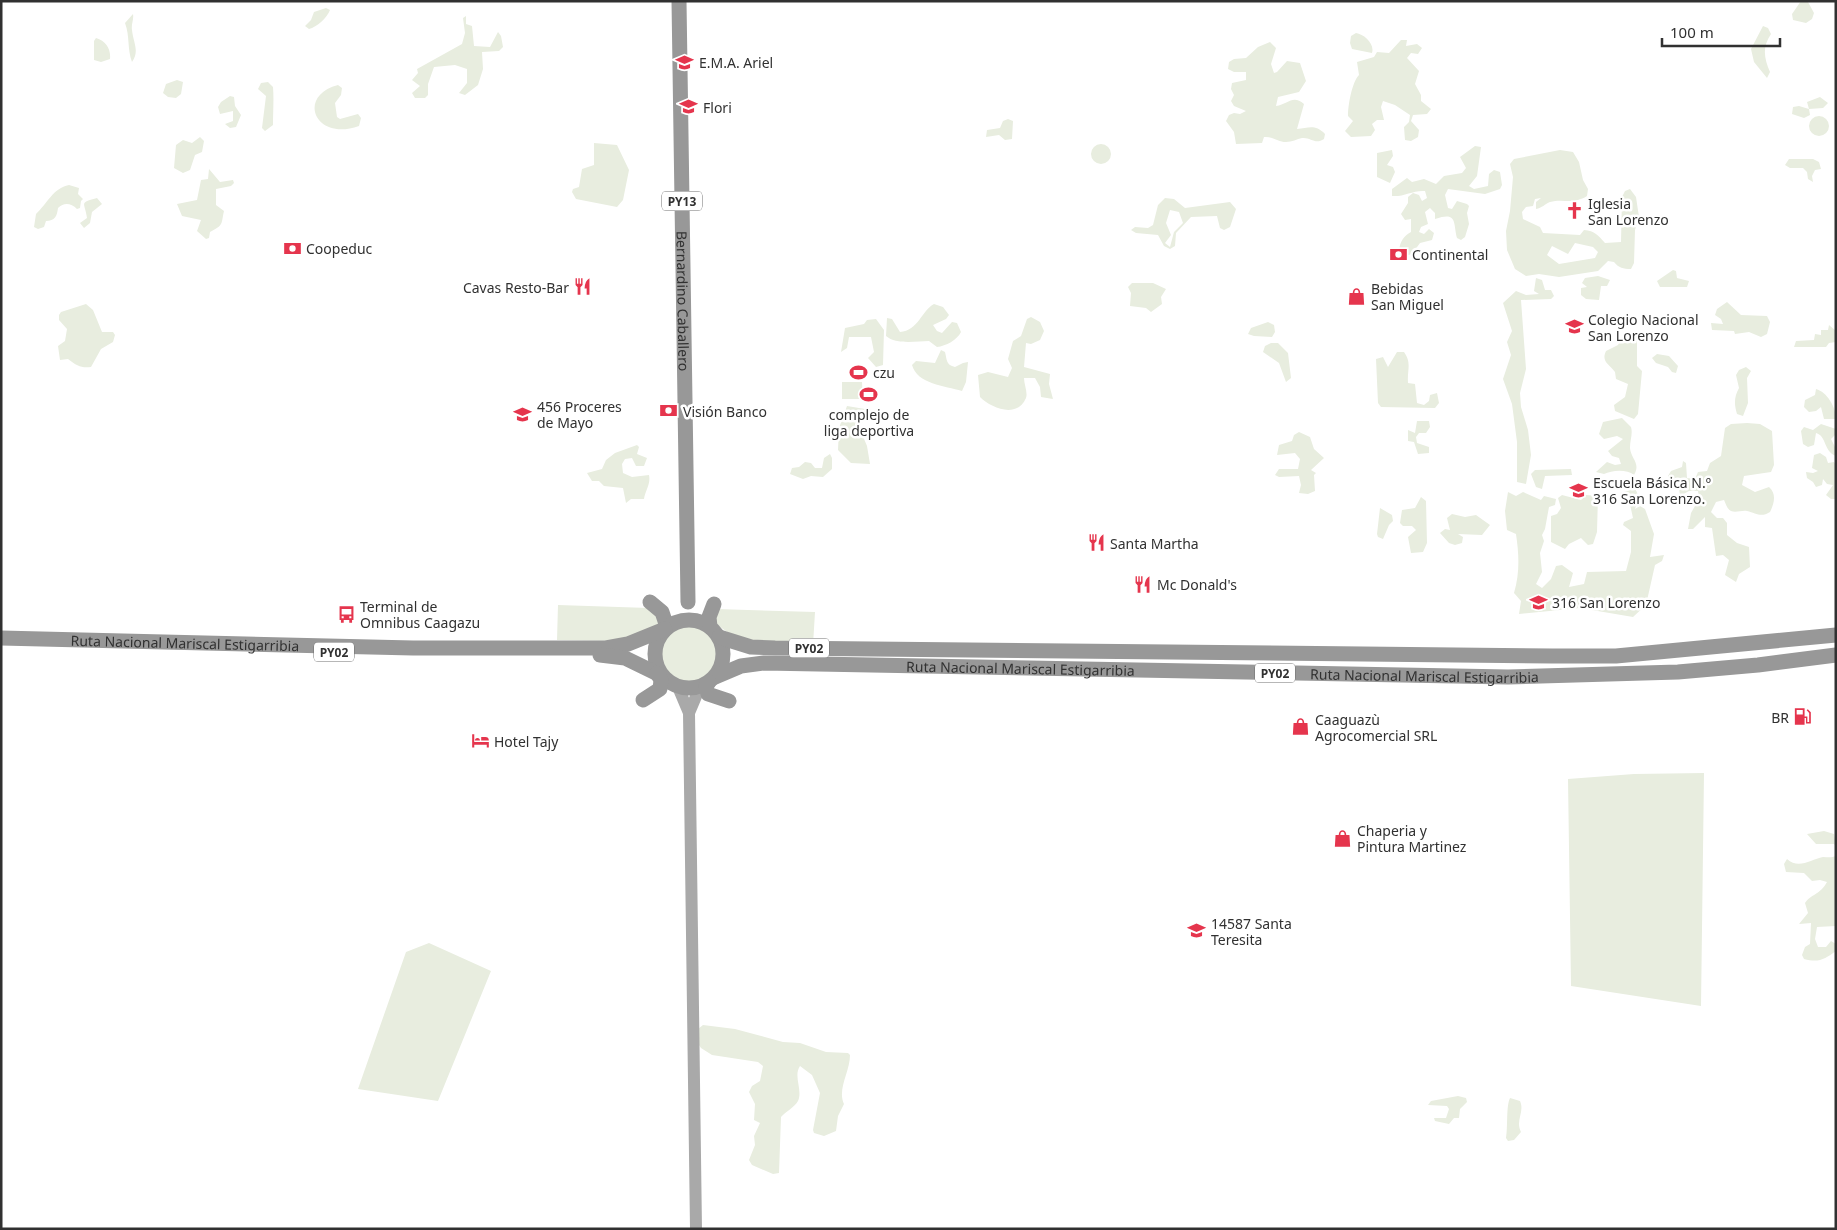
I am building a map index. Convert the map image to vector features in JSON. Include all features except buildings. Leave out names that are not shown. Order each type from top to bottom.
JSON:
[{"type":"highway","name":"Bernardino Caballero","points":[[679,1],[688,602]]},
{"type":"highway","points":[[650,602],[662,612],[667,627]]},
{"type":"highway","points":[[643,700],[660,690],[661,680],[654,652],[658,640],[688,602],[712,630]]},
{"type":"highway","points":[[714,604],[709,617],[712,630],[724,658],[706,686],[708,694],[729,701]]},
{"type":"highway","name":"PY02","points":[[667,627],[677,622],[692,620],[712,630]]},
{"type":"highway","name":"Ruta Nacional Mariscal Estigarribia","points":[[1,638],[413,648],[606,648],[628,644],[667,627]]},
{"type":"highway","name":"Ruta Nacional Mariscal Estigarribia","points":[[712,630],[752,647],[1472,657],[1616,656],[1836,635]]},
{"type":"highway","name":"Ruta Nacional Mariscal Estigarribia","points":[[1,648],[610,655],[625,658],[660,675]]},
{"type":"highway","name":"Ruta Nacional Mariscal Estigarribia","points":[[708,682],[741,666],[764,662],[1508,677],[1678,672],[1758,665],[1836,655]]},
{"type":"highway","name":"PY02","points":[[660,675],[678,687],[708,682]]},
{"type":"main road","points":[[689,713],[708,682]]},
{"type":"main road","points":[[678,687],[689,713],[696,1229]]},
{"type":"shaded area","points":[[1801,1],[1813,1],[1808,2],[1814,13],[1812,19],[1806,23],[1793,20],[1792,14]]},
{"type":"shaded area","points":[[326,8],[330,10],[321,22],[309,29],[305,26],[311,20],[314,12]]},
{"type":"shaded area","points":[[133,14],[132,28],[136,54],[132,62],[125,23]]},
{"type":"shaded area","points":[[466,16],[466,24],[472,26],[474,46],[490,47],[498,32],[501,36],[503,47],[499,51],[482,52],[483,69],[478,85],[465,95],[459,93],[467,83],[467,69],[455,65],[434,67],[428,84],[428,95],[425,98],[415,98],[412,93],[420,86],[412,80],[418,73],[417,69],[462,44],[465,33],[463,18]]},
{"type":"shaded area","points":[[1763,26],[1768,28],[1771,34],[1765,48],[1766,62],[1770,72],[1767,78],[1754,62],[1751,49]]},
{"type":"shaded area","points":[[1356,33],[1368,40],[1372,46],[1372,53],[1352,49],[1350,43],[1351,36]]},
{"type":"shaded area","points":[[96,38],[103,41],[107,46],[110,52],[110,59],[101,62],[94,60],[94,41]]},
{"type":"shaded area","points":[[1401,40],[1407,40],[1406,46],[1417,44],[1422,48],[1418,54],[1411,53],[1407,58],[1419,71],[1415,84],[1421,95],[1421,101],[1431,109],[1427,114],[1413,115],[1411,121],[1419,130],[1418,137],[1411,141],[1405,140],[1404,127],[1409,122],[1410,115],[1395,105],[1383,101],[1381,107],[1384,120],[1377,120],[1372,124],[1375,130],[1371,136],[1351,137],[1345,131],[1353,121],[1348,116],[1348,111],[1352,88],[1359,75],[1357,62],[1374,57],[1377,52],[1389,53]]},
{"type":"shaded area","points":[[1270,42],[1276,48],[1271,64],[1274,73],[1287,61],[1300,63],[1306,81],[1299,92],[1278,97],[1276,106],[1290,100],[1297,100],[1304,104],[1297,129],[1312,127],[1318,129],[1325,134],[1324,139],[1321,141],[1302,138],[1286,142],[1264,137],[1262,143],[1236,144],[1234,132],[1226,121],[1229,115],[1234,113],[1240,114],[1246,111],[1234,106],[1231,101],[1234,95],[1231,89],[1232,83],[1246,80],[1246,72],[1234,72],[1228,69],[1229,62],[1234,59],[1246,58],[1258,47]]},
{"type":"shaded area","points":[[177,80],[183,82],[181,94],[176,98],[168,97],[163,93],[166,84]]},
{"type":"shaded area","points":[[268,82],[273,87],[273,125],[265,131],[262,128],[266,96],[258,89],[261,83]]},
{"type":"shaded area","points":[[338,85],[342,88],[341,95],[335,103],[337,117],[340,119],[358,114],[361,118],[359,126],[344,129],[331,128],[322,123],[316,116],[317,98],[325,91]]},
{"type":"shaded area","points":[[230,96],[234,97],[235,106],[241,115],[236,127],[230,128],[225,124],[233,121],[233,111],[220,114],[218,107],[221,102]]},
{"type":"shaded area","points":[[1820,97],[1828,103],[1823,108],[1809,109],[1807,102]]},
{"type":"shaded area","points":[[1799,106],[1809,109],[1810,115],[1804,118],[1792,114],[1793,107]]},
{"type":"shaded area","points":[[1819,116],[1826,119],[1829,126],[1826,133],[1819,136],[1812,133],[1809,126],[1812,119]]},
{"type":"shaded area","points":[[1008,119],[1013,121],[1012,139],[1005,140],[999,135],[986,137],[987,130],[1000,128],[1003,121]]},
{"type":"shaded area","points":[[200,137],[204,141],[202,152],[195,155],[190,170],[183,173],[174,168],[176,145],[183,140],[192,143]]},
{"type":"shaded area","points":[[594,143],[617,145],[629,170],[623,200],[617,207],[576,199],[572,192],[573,189],[579,187],[582,169],[594,165]]},
{"type":"shaded area","points":[[1101,144],[1108,147],[1111,154],[1108,161],[1101,164],[1094,161],[1091,154],[1094,147]]},
{"type":"shaded area","points":[[1475,146],[1481,147],[1477,176],[1469,186],[1474,189],[1488,186],[1489,174],[1494,170],[1500,172],[1502,185],[1500,189],[1485,194],[1448,189],[1445,195],[1448,208],[1452,209],[1457,201],[1469,206],[1467,213],[1469,224],[1465,237],[1461,240],[1457,238],[1453,220],[1448,216],[1435,219],[1435,213],[1430,208],[1425,212],[1428,224],[1421,227],[1419,232],[1424,234],[1429,229],[1434,233],[1432,240],[1420,243],[1412,254],[1402,259],[1399,251],[1400,244],[1407,234],[1411,232],[1411,219],[1405,220],[1401,214],[1408,203],[1408,197],[1413,193],[1419,195],[1422,201],[1427,198],[1425,191],[1392,196],[1392,189],[1407,178],[1412,182],[1424,179],[1436,184],[1444,176],[1462,173],[1466,168],[1460,157]]},
{"type":"shaded area","points":[[1392,150],[1393,156],[1387,165],[1393,167],[1395,172],[1390,183],[1377,177],[1377,153]]},
{"type":"shaded area","points":[[1560,150],[1573,152],[1579,162],[1583,180],[1588,189],[1587,196],[1573,201],[1550,202],[1536,209],[1536,202],[1541,198],[1535,199],[1533,206],[1526,207],[1522,212],[1523,219],[1540,227],[1543,233],[1580,235],[1584,230],[1596,234],[1605,243],[1621,242],[1622,197],[1625,191],[1630,189],[1636,197],[1639,217],[1635,230],[1634,263],[1631,269],[1621,268],[1614,262],[1608,261],[1598,271],[1559,277],[1539,274],[1526,276],[1515,269],[1507,250],[1506,231],[1513,177],[1510,164],[1514,159]],"holes":[[[1575,243],[1593,247],[1598,252],[1595,258],[1559,264],[1547,255],[1552,246],[1568,254]]]},
{"type":"shaded area","points":[[1789,159],[1813,159],[1819,162],[1821,169],[1815,170],[1812,176],[1813,182],[1808,179],[1807,172],[1803,168],[1790,168],[1785,165]]},
{"type":"shaded area","points":[[209,169],[220,182],[233,180],[234,183],[231,186],[216,189],[216,205],[224,211],[223,219],[220,226],[210,232],[209,238],[206,239],[197,231],[201,220],[182,216],[177,204],[197,200],[201,180],[208,179]]},
{"type":"shaded area","points":[[69,185],[79,188],[78,194],[83,199],[80,208],[77,209],[68,204],[63,205],[58,208],[53,219],[46,221],[44,227],[38,229],[34,227],[36,214],[54,193]]},
{"type":"shaded area","points":[[97,198],[102,204],[92,212],[90,223],[84,228],[80,223],[87,218],[84,204]]},
{"type":"shaded area","points":[[1165,198],[1174,199],[1185,208],[1230,202],[1236,209],[1230,227],[1224,230],[1220,228],[1217,216],[1191,217],[1176,233],[1175,246],[1170,249],[1164,246],[1158,235],[1136,233],[1131,230],[1135,227],[1148,228],[1153,225],[1158,205]],"holes":[[[1170,210],[1179,212],[1183,223],[1174,232],[1170,247],[1165,243],[1171,235],[1166,223]]]},
{"type":"shaded area","points":[[1673,270],[1676,271],[1677,278],[1689,281],[1687,287],[1660,287],[1657,281]]},
{"type":"shaded area","points":[[1598,276],[1610,280],[1607,286],[1601,286],[1599,300],[1586,299],[1581,295],[1581,288],[1587,287],[1582,283],[1585,278]]},
{"type":"shaded area","points":[[1536,278],[1542,280],[1545,290],[1551,290],[1554,296],[1551,299],[1521,300],[1526,369],[1520,393],[1531,455],[1526,484],[1517,482],[1517,442],[1512,404],[1503,379],[1511,355],[1507,342],[1512,331],[1503,303],[1516,291],[1526,295],[1539,294],[1534,291]]},
{"type":"shaded area","points":[[1132,283],[1153,283],[1166,289],[1161,297],[1162,304],[1151,312],[1146,308],[1130,306],[1131,293],[1128,287]]},
{"type":"shaded area","points":[[1727,302],[1741,315],[1767,316],[1770,322],[1767,334],[1761,337],[1749,332],[1735,334],[1734,331],[1712,330],[1711,323],[1723,324],[1721,319],[1715,315],[1717,309]]},
{"type":"shaded area","points":[[86,304],[93,310],[102,332],[113,332],[115,335],[113,342],[101,349],[91,367],[79,366],[68,359],[60,360],[58,346],[65,341],[67,329],[59,320],[61,312]]},
{"type":"shaded area","points":[[934,304],[943,307],[949,315],[946,319],[933,325],[937,331],[942,333],[952,322],[957,323],[961,332],[957,338],[937,347],[929,341],[901,342],[886,336],[887,318],[892,319],[900,332],[906,331],[916,324]]},
{"type":"shaded area","points":[[1031,317],[1040,322],[1044,331],[1040,340],[1031,344],[1026,343],[1024,367],[1050,374],[1049,384],[1053,399],[1041,397],[1040,387],[1035,378],[1024,378],[1026,398],[1022,404],[1010,410],[997,408],[980,397],[978,375],[988,372],[1008,377],[1012,368],[1008,359],[1013,341],[1021,336],[1027,319]]},
{"type":"shaded area","points":[[876,319],[884,330],[883,365],[876,367],[868,358],[874,352],[871,337],[849,337],[847,348],[841,352],[845,328],[864,324],[867,320]]},
{"type":"shaded area","points":[[1268,322],[1274,325],[1275,332],[1272,337],[1248,334],[1251,328]]},
{"type":"shaded area","points":[[1829,325],[1836,331],[1836,342],[1829,343],[1826,347],[1794,347],[1796,341],[1814,340],[1815,334],[1821,335],[1821,330],[1828,330]]},
{"type":"shaded area","points":[[1630,332],[1637,340],[1637,366],[1642,371],[1638,414],[1634,419],[1615,411],[1614,405],[1625,397],[1628,384],[1616,379],[1615,372],[1606,363],[1604,358],[1606,351],[1618,345],[1623,334]]},
{"type":"shaded area","points":[[1271,343],[1278,343],[1288,353],[1291,378],[1286,382],[1279,363],[1263,352],[1265,346]]},
{"type":"shaded area","points":[[941,350],[945,352],[947,362],[952,366],[955,367],[968,362],[966,382],[962,391],[932,383],[915,371],[912,365],[916,361],[935,363]]},
{"type":"shaded area","points":[[1397,352],[1404,352],[1409,363],[1408,383],[1415,384],[1417,403],[1424,405],[1429,401],[1430,395],[1437,393],[1439,403],[1435,408],[1381,407],[1378,403],[1376,359],[1383,357],[1388,367]]},
{"type":"shaded area","points":[[1657,354],[1669,356],[1678,366],[1676,373],[1672,372],[1668,367],[1656,363],[1652,358]]},
{"type":"shaded area","points":[[1746,367],[1751,371],[1747,378],[1748,403],[1743,416],[1737,414],[1735,407],[1735,398],[1739,388],[1736,375],[1739,370]]},
{"type":"shaded area","points":[[842,382],[862,382],[863,399],[842,399]]},
{"type":"shaded area","points":[[1816,389],[1824,393],[1830,401],[1836,419],[1824,419],[1821,407],[1816,411],[1809,412],[1804,407],[1805,400],[1815,395]]},
{"type":"shaded area","points":[[847,406],[871,410],[859,427],[867,446],[870,464],[851,463],[838,450],[839,428]]},
{"type":"shaded area","points":[[1622,418],[1631,427],[1630,448],[1636,464],[1636,471],[1634,475],[1624,471],[1604,474],[1596,472],[1607,462],[1615,465],[1621,464],[1619,458],[1612,456],[1608,451],[1623,439],[1617,436],[1604,439],[1599,434],[1603,422]]},
{"type":"shaded area","points":[[1417,421],[1429,421],[1430,427],[1426,433],[1419,433],[1416,437],[1417,443],[1429,447],[1429,453],[1418,454],[1414,442],[1408,441],[1408,430],[1415,433]]},
{"type":"shaded area","points":[[1731,424],[1760,424],[1772,431],[1774,465],[1771,472],[1744,476],[1742,485],[1755,492],[1769,487],[1772,490],[1774,499],[1770,512],[1764,515],[1747,511],[1731,511],[1724,500],[1716,502],[1711,512],[1717,518],[1723,518],[1727,523],[1727,535],[1737,543],[1749,547],[1750,567],[1739,574],[1736,582],[1725,575],[1729,560],[1723,555],[1716,556],[1712,528],[1705,527],[1705,517],[1693,529],[1688,529],[1691,513],[1699,499],[1698,491],[1689,491],[1680,496],[1678,482],[1670,480],[1668,476],[1671,471],[1682,467],[1683,461],[1686,463],[1687,478],[1695,479],[1698,472],[1707,471],[1710,463],[1721,456],[1725,428]]},
{"type":"shaded area","points":[[1821,424],[1836,429],[1836,434],[1831,439],[1836,449],[1836,456],[1829,451],[1822,437],[1816,433],[1814,445],[1808,447],[1803,444],[1801,431],[1804,427],[1813,430]]},
{"type":"shaded area","points":[[1299,432],[1310,437],[1314,449],[1324,458],[1311,470],[1316,473],[1314,475],[1315,491],[1308,494],[1299,493],[1301,485],[1299,476],[1279,477],[1275,475],[1279,469],[1298,469],[1300,459],[1295,453],[1277,455],[1279,445],[1292,441],[1294,435]]},
{"type":"shaded area","points":[[637,445],[639,447],[637,454],[647,458],[644,466],[636,466],[632,458],[625,459],[622,464],[623,473],[632,477],[649,475],[649,481],[644,499],[631,499],[626,503],[623,488],[604,486],[599,481],[592,481],[587,473],[602,469],[606,460],[615,453]]},
{"type":"shaded area","points":[[1820,453],[1826,457],[1828,463],[1834,462],[1836,465],[1836,499],[1831,499],[1826,495],[1833,485],[1827,484],[1823,479],[1822,485],[1816,487],[1807,478],[1806,472],[1813,473],[1818,471],[1812,468],[1814,455]]},
{"type":"shaded area","points":[[830,454],[832,469],[823,477],[811,476],[803,479],[790,474],[792,468],[799,467],[805,462],[811,463],[815,468],[822,468],[824,458]]},
{"type":"shaded area","points":[[1571,469],[1572,475],[1545,476],[1542,489],[1536,487],[1531,474],[1535,470]]},
{"type":"shaded area","points":[[1634,486],[1639,497],[1635,509],[1640,506],[1645,509],[1654,534],[1650,557],[1664,555],[1662,561],[1655,565],[1646,605],[1633,617],[1580,608],[1519,614],[1521,601],[1514,593],[1517,578],[1518,549],[1516,534],[1507,530],[1505,511],[1508,492],[1516,496],[1523,492],[1541,500],[1544,496],[1556,499],[1555,505],[1549,507],[1542,535],[1544,541],[1540,553],[1542,572],[1536,584],[1542,588],[1551,579],[1556,566],[1562,565],[1573,573],[1569,587],[1584,584],[1587,572],[1626,571],[1631,552],[1631,531],[1623,525],[1624,522],[1633,518],[1629,500],[1623,498],[1620,493],[1631,490]]},
{"type":"shaded area","points":[[1562,495],[1581,500],[1586,495],[1598,496],[1597,532],[1593,544],[1588,545],[1581,538],[1569,544],[1565,549],[1551,542],[1551,516],[1557,514],[1561,508],[1558,498]]},
{"type":"shaded area","points":[[1421,497],[1426,501],[1427,543],[1423,552],[1411,553],[1408,537],[1416,530],[1412,526],[1403,526],[1400,523],[1402,510],[1415,508]]},
{"type":"shaded area","points":[[1380,508],[1392,515],[1393,521],[1389,525],[1383,539],[1378,537],[1377,534]]},
{"type":"shaded area","points":[[1452,514],[1465,517],[1476,515],[1490,525],[1482,535],[1458,534],[1463,537],[1462,543],[1455,545],[1449,543],[1440,533],[1445,529],[1450,530],[1447,518]]},
{"type":"shaded area","points":[[558,605],[649,608],[657,615],[659,625],[619,641],[557,640]]},
{"type":"shaded area","points":[[716,609],[815,612],[813,645],[774,644],[733,635],[714,620]]},
{"type":"shaded area","points":[[689,625],[700,627],[713,638],[718,654],[716,665],[705,678],[689,683],[678,681],[665,670],[660,654],[662,643],[673,630]]},
{"type":"shaded area","points":[[1704,773],[1701,1006],[1571,986],[1568,779],[1634,774]]},
{"type":"shaded area","points":[[1824,831],[1834,834],[1836,846],[1834,844],[1816,844],[1807,834]]},
{"type":"shaded area","points":[[1836,856],[1836,926],[1817,927],[1815,939],[1818,947],[1826,947],[1831,941],[1836,944],[1836,951],[1822,960],[1804,959],[1802,955],[1805,947],[1810,944],[1811,923],[1799,924],[1808,913],[1805,903],[1821,890],[1827,882],[1820,880],[1812,881],[1804,873],[1786,872],[1784,864],[1787,859],[1800,864],[1823,857]]},
{"type":"shaded area","points":[[429,943],[491,971],[438,1101],[358,1089],[406,952]]},
{"type":"shaded area","points":[[703,1025],[735,1029],[783,1042],[800,1043],[826,1052],[848,1053],[850,1055],[842,1092],[844,1104],[838,1116],[836,1131],[824,1136],[814,1133],[820,1093],[812,1075],[800,1066],[797,1074],[798,1101],[781,1117],[779,1173],[773,1174],[752,1165],[749,1160],[755,1145],[754,1136],[760,1123],[754,1120],[755,1104],[749,1092],[752,1086],[760,1081],[763,1066],[758,1062],[712,1055],[701,1048],[697,1042],[698,1029]]},
{"type":"shaded area","points":[[1458,1096],[1466,1098],[1467,1102],[1460,1109],[1459,1118],[1454,1118],[1449,1124],[1435,1121],[1434,1118],[1446,1118],[1449,1109],[1447,1106],[1428,1105],[1431,1101]]},
{"type":"shaded area","points":[[1510,1098],[1520,1101],[1519,1128],[1521,1132],[1514,1140],[1508,1141],[1506,1138]]},
{"type":"place","name":"E.M.A. Ariel","points":[[685,62]]},
{"type":"place","name":"Flori","points":[[689,107]]},
{"type":"place","name":"Iglesia San Lorenzo","points":[[1574,211]]},
{"type":"place","name":"Coopeduc","points":[[292,248]]},
{"type":"place","name":"Continental","points":[[1398,254]]},
{"type":"place","name":"Cavas Resto-Bar","points":[[583,287]]},
{"type":"place","name":"Bebidas San Miguel","points":[[1357,296]]},
{"type":"place","name":"Colegio Nacional San Lorenzo","points":[[1574,327]]},
{"type":"place","name":"czu","points":[[859,372]]},
{"type":"place","name":"complejo de liga deportiva","points":[[869,394]]},
{"type":"place","name":"Visión Banco","points":[[669,411]]},
{"type":"place","name":"456 Proceres de Mayo","points":[[523,414]]},
{"type":"place","name":"Escuela Básica N.º 316 San Lorenzo.","points":[[1579,490]]},
{"type":"place","name":"Santa Martha","points":[[1096,543]]},
{"type":"place","name":"Mc Donald's","points":[[1143,584]]},
{"type":"place","name":"316 San Lorenzo","points":[[1538,602]]},
{"type":"place","name":"Terminal de Omnibus Caagazu","points":[[346,614]]},
{"type":"place","name":"BR","points":[[1803,717]]},
{"type":"place","name":"Caaguazù Agrocomercial SRL","points":[[1301,727]]},
{"type":"place","name":"Hotel Tajy","points":[[480,741]]},
{"type":"place","name":"Chaperia y Pintura Martinez","points":[[1343,838]]},
{"type":"place","name":"14587 Santa Teresita","points":[[1197,931]]}]
